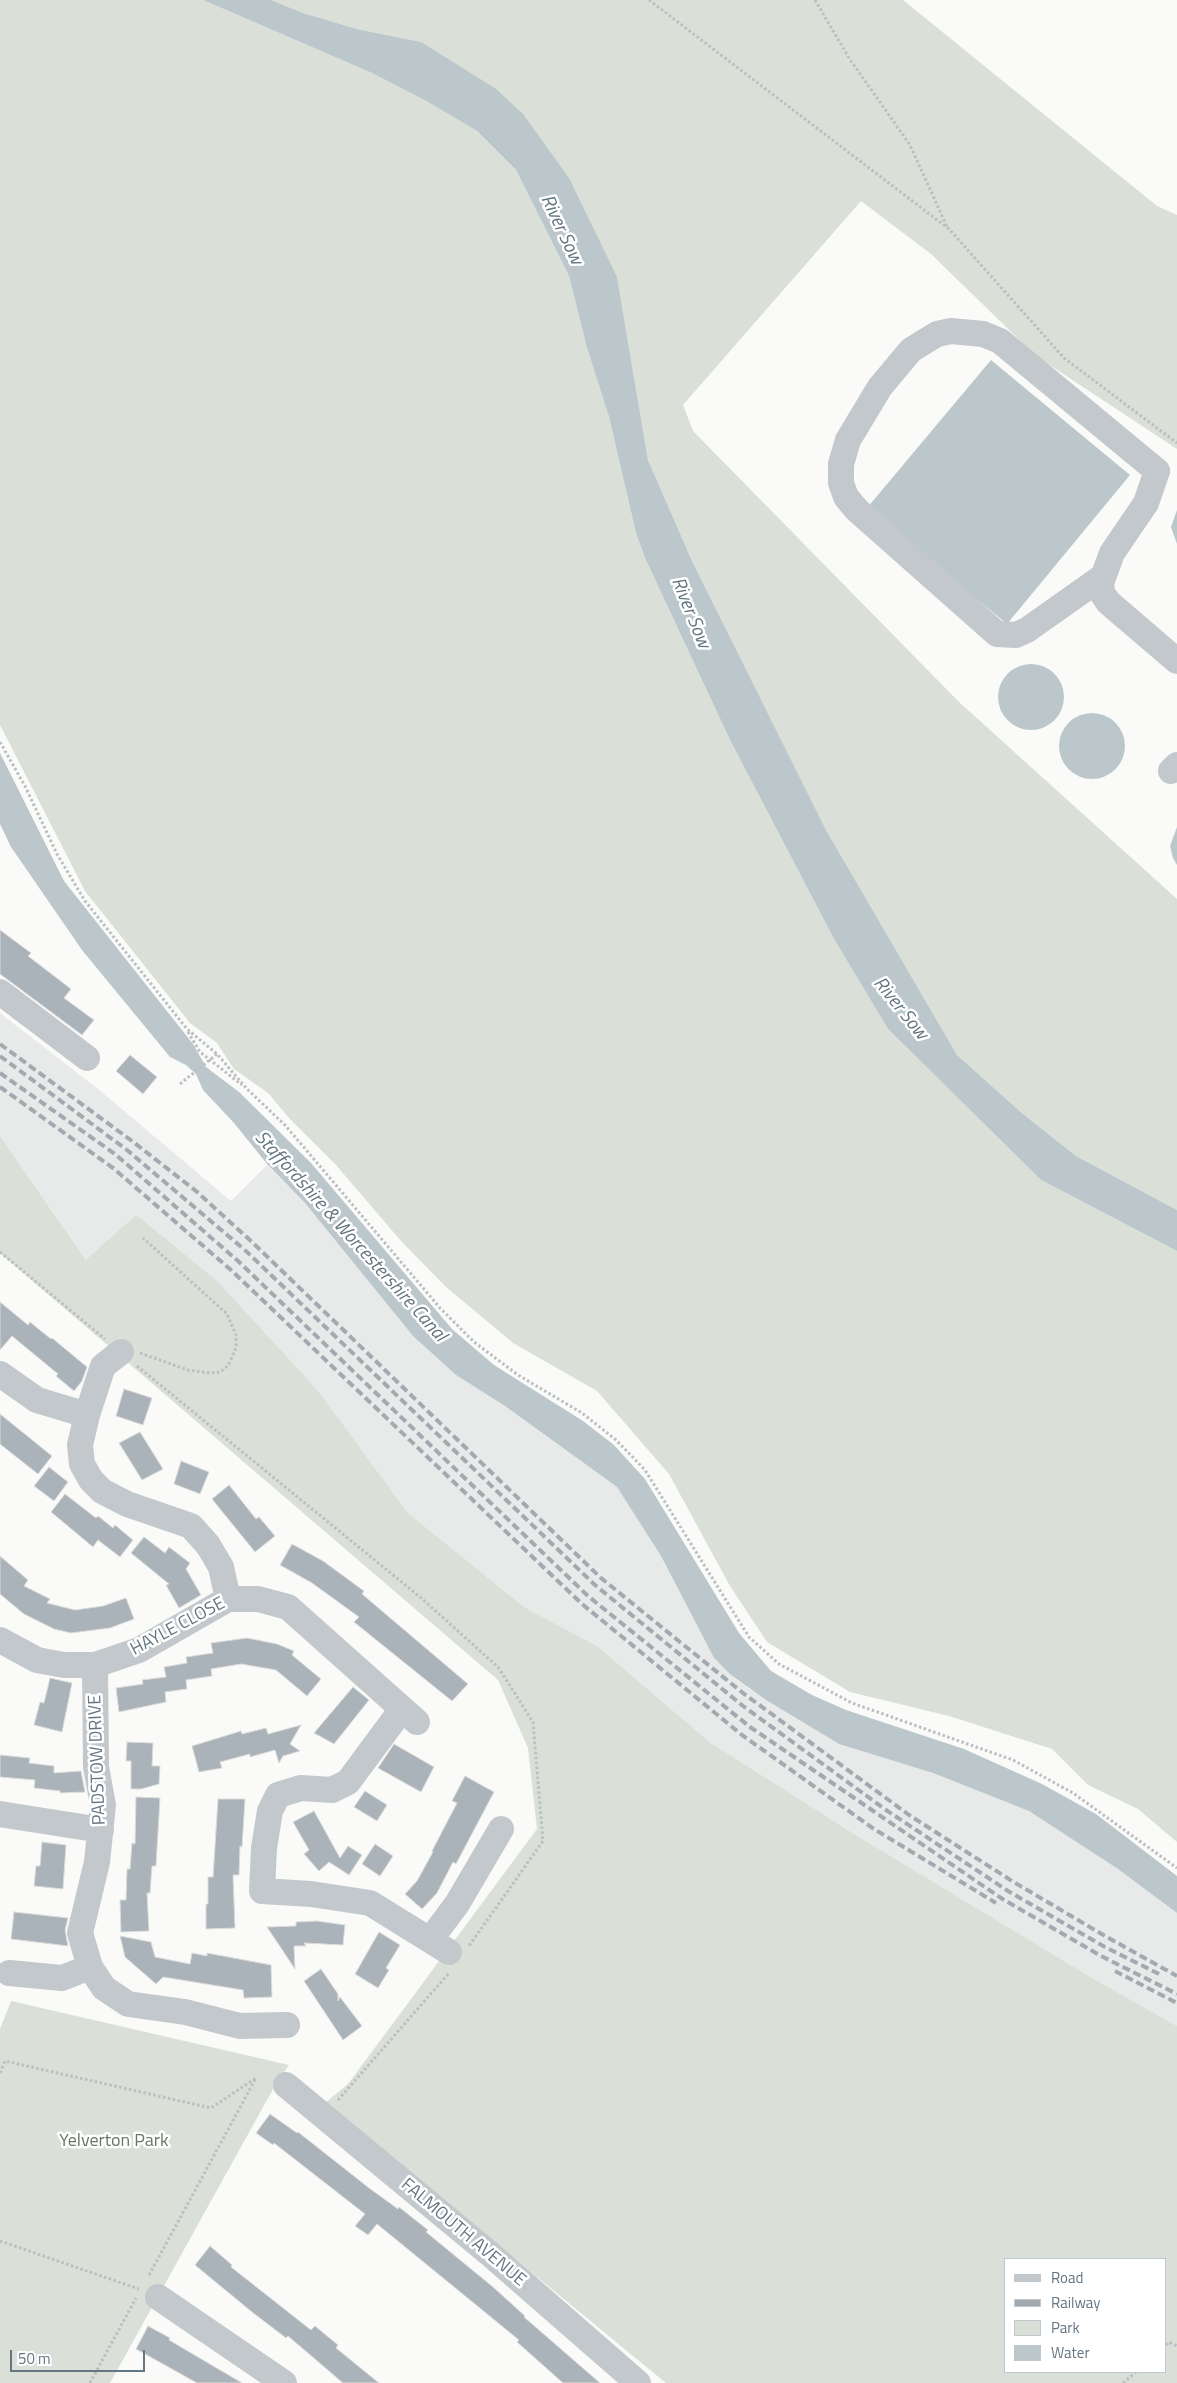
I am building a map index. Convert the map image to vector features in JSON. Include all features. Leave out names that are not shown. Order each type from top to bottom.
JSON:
[{"type":"street","points":[[1102,577],[1027,630],[1016,635],[997,634],[857,510],[846,496],[841,483],[841,464],[848,440],[880,387],[911,350],[937,334],[951,330],[983,334],[1000,341],[1157,471],[1146,503],[1115,546],[1102,577],[1102,592],[1108,602],[1177,662]]},
{"type":"street","points":[[0,992],[88,1058]]},
{"type":"street","points":[[121,1352],[103,1366],[87,1415],[80,1445],[82,1464],[91,1480],[102,1491],[127,1504],[191,1526],[208,1545],[221,1567],[228,1599]]},
{"type":"street","points":[[0,1374],[37,1400],[87,1415]]},
{"type":"street","name":"HAYLE CLOSE","points":[[0,1640],[37,1660],[64,1665],[95,1664],[140,1650],[228,1599],[258,1599],[288,1607],[409,1715],[348,1782],[332,1790],[301,1788],[278,1795],[270,1811],[264,1848],[262,1891],[311,1894],[370,1903],[440,1946],[457,1904],[501,1829]]},
{"type":"street","name":"PADSTOW DRIVE","points":[[95,1664],[96,1767],[103,1805],[97,1862],[80,1933],[90,1967],[104,1988],[128,2004],[185,2012],[240,2026],[286,2023]]},
{"type":"street","points":[[0,1814],[101,1830]]},
{"type":"street","points":[[9,1973],[62,1978],[90,1967]]},
{"type":"street","name":"FALMOUTH AVENUE","points":[[286,2085],[490,2254],[638,2383]]},
{"type":"street","points":[[150,2293],[284,2383]]},
{"type":"path","points":[[649,0],[948,229],[1064,358],[1177,443]]},
{"type":"path","points":[[815,0],[849,58],[910,145],[948,229]]},
{"type":"path","points":[[0,742],[26,786],[57,854],[85,901],[187,1029],[200,1052],[247,1089],[285,1125],[344,1192],[440,1308],[474,1342],[518,1375],[582,1413],[616,1440],[645,1470],[749,1637],[779,1664],[852,1704],[1014,1760],[1073,1793],[1177,1868]]},
{"type":"path","points":[[187,1029],[217,1054],[247,1089]]},
{"type":"path","points":[[180,1084],[217,1054]]},
{"type":"path","points":[[121,1352],[153,1356],[188,1370],[210,1373],[220,1372],[228,1366],[236,1348],[236,1335],[227,1314],[143,1238]]},
{"type":"path","points":[[0,2073],[5,2061],[211,2108],[256,2078],[150,2293],[90,2383]]},
{"type":"path","points":[[0,2241],[150,2293]]},
{"type":"path","points":[[1123,2383],[1135,2373]]},
{"type":"shaded area","points":[[0,1013],[98,1089],[231,1201],[267,1165],[305,1203],[413,1336],[456,1375],[505,1406],[617,1487],[661,1556],[714,1658],[734,1678],[766,1700],[839,1744],[933,1773],[1029,1811],[1118,1869],[1177,1913],[1177,2026],[1094,1979],[859,1837],[711,1743],[597,1646],[524,1607],[408,1513],[319,1392],[136,1215],[87,1261],[0,1136]]},
{"type":"green space","points":[[0,0],[203,0],[372,73],[428,102],[477,131],[516,170],[569,276],[587,348],[609,417],[636,533],[645,558],[730,740],[834,939],[888,1029],[1041,1180],[1177,1251],[1177,1842],[1138,1809],[1088,1785],[1052,1749],[949,1716],[850,1692],[767,1642],[730,1586],[669,1474],[597,1391],[513,1343],[445,1286],[401,1241],[336,1165],[290,1119],[268,1093],[234,1069],[217,1043],[190,1023],[85,891],[0,725]]},
{"type":"green space","points":[[271,0],[903,0],[1157,206],[1177,215],[1177,449],[1036,356],[931,254],[861,201],[683,405],[693,431],[959,702],[1177,899],[1177,1210],[1076,1156],[1023,1114],[957,1055],[826,830],[692,561],[648,460],[617,277],[421,42],[357,29],[303,13]]},
{"type":"green space","points":[[0,1136],[86,1260],[136,1215],[216,1280],[319,1392],[408,1513],[524,1607],[597,1646],[711,1743],[859,1837],[1094,1979],[1177,2026],[1177,2383],[666,2383],[325,2103],[348,2084],[537,1829],[528,1748],[498,1680],[0,1253]]},
{"type":"green space","name":"Yelverton Park","points":[[11,2001],[289,2065],[277,2082],[110,2383],[0,2383],[0,2029]]},
{"type":"water","name":"River Sow","points":[[203,0],[271,0],[303,13],[357,29],[421,42],[496,89],[523,114],[569,178],[617,277],[648,460],[692,561],[826,830],[957,1055],[1023,1114],[1076,1156],[1177,1210],[1177,1251],[1041,1180],[888,1029],[834,939],[730,740],[645,558],[636,533],[609,417],[587,348],[569,276],[516,170],[477,131],[428,102],[372,73]]},
{"type":"water","points":[[991,360],[1130,475],[1007,624],[867,508]]},
{"type":"water","points":[[1177,510],[1177,544],[1171,527]]},
{"type":"water","points":[[1031,664],[1044,667],[1054,674],[1061,684],[1064,697],[1061,710],[1054,720],[1044,727],[1031,730],[1018,727],[1008,720],[1001,710],[998,697],[1001,684],[1008,674],[1018,667]]},
{"type":"water","points":[[1092,713],[1105,716],[1115,723],[1122,733],[1125,746],[1122,759],[1115,769],[1105,776],[1092,779],[1079,776],[1069,769],[1062,759],[1059,746],[1062,733],[1069,723],[1079,716]]},
{"type":"water","name":"Staffordshire & Worcestershire Canal","points":[[0,753],[64,881],[193,1044],[206,1067],[239,1092],[311,1163],[452,1329],[494,1365],[583,1421],[614,1445],[645,1479],[739,1633],[771,1671],[812,1695],[846,1710],[964,1749],[1042,1784],[1096,1814],[1177,1876],[1177,1913],[1118,1869],[1029,1811],[933,1773],[839,1744],[766,1700],[731,1675],[714,1658],[661,1556],[617,1487],[505,1406],[456,1375],[413,1336],[305,1203],[268,1165],[234,1123],[203,1090],[196,1074],[186,1065],[170,1057],[82,950],[11,847],[0,824]]},
{"type":"water","points":[[1177,827],[1177,865],[1170,846]]},
{"type":"building","points":[[0,930],[31,953],[28,956],[71,989],[64,998],[94,1020],[82,1035],[0,974]]},
{"type":"building","points":[[130,1055],[157,1077],[143,1094],[116,1071]]},
{"type":"building","points":[[0,1302],[28,1325],[30,1322],[52,1338],[87,1367],[82,1381],[74,1391],[56,1376],[58,1374],[12,1336],[0,1350]]},
{"type":"building","points":[[124,1389],[152,1398],[143,1425],[116,1416]]},
{"type":"building","points":[[0,1414],[52,1456],[38,1474],[0,1444]]},
{"type":"building","points":[[140,1432],[163,1469],[142,1480],[119,1443]]},
{"type":"building","points":[[181,1461],[209,1472],[200,1494],[174,1484]]},
{"type":"building","points":[[49,1467],[68,1482],[54,1501],[34,1486]]},
{"type":"building","points":[[229,1485],[256,1519],[259,1517],[275,1536],[255,1552],[212,1499]]},
{"type":"building","points":[[65,1494],[96,1518],[98,1516],[113,1528],[115,1525],[133,1540],[120,1557],[98,1540],[93,1547],[51,1512]]},
{"type":"building","points":[[144,1537],[165,1553],[169,1547],[190,1563],[186,1569],[201,1595],[179,1608],[166,1585],[169,1584],[131,1553]]},
{"type":"building","points":[[292,1544],[323,1561],[364,1591],[362,1594],[468,1684],[452,1701],[354,1622],[359,1617],[312,1583],[280,1565]]},
{"type":"building","points":[[0,1556],[28,1580],[24,1586],[50,1599],[47,1603],[75,1610],[103,1606],[126,1598],[134,1619],[110,1628],[71,1633],[54,1629],[24,1614],[0,1594]]},
{"type":"building","points":[[247,1638],[277,1644],[294,1651],[292,1655],[321,1679],[307,1696],[276,1670],[241,1664],[211,1669],[212,1676],[186,1680],[187,1689],[165,1692],[166,1702],[119,1712],[116,1688],[143,1684],[142,1680],[166,1677],[164,1667],[187,1663],[186,1657],[213,1653],[211,1643]]},
{"type":"building","points":[[50,1678],[72,1683],[62,1732],[34,1725],[40,1702],[44,1703]]},
{"type":"building","points":[[353,1687],[369,1700],[334,1744],[314,1733]]},
{"type":"building","points":[[301,1725],[290,1744],[300,1751],[283,1756],[279,1763],[275,1750],[250,1757],[250,1754],[220,1762],[222,1768],[199,1772],[192,1746],[241,1731],[242,1734],[266,1728],[268,1734]]},
{"type":"building","points":[[127,1742],[153,1743],[152,1766],[160,1766],[159,1784],[141,1789],[131,1789],[131,1761],[126,1761]]},
{"type":"building","points":[[394,1744],[434,1767],[421,1792],[378,1768]]},
{"type":"building","points":[[0,1755],[30,1758],[29,1763],[54,1766],[54,1773],[81,1771],[85,1792],[60,1793],[60,1791],[34,1788],[35,1780],[0,1777]]},
{"type":"building","points":[[465,1776],[494,1792],[456,1864],[453,1862],[437,1893],[422,1909],[405,1894],[417,1881],[433,1852],[457,1803],[452,1801]]},
{"type":"building","points":[[365,1791],[387,1805],[377,1821],[354,1807]]},
{"type":"building","points":[[136,1797],[160,1798],[156,1866],[152,1866],[150,1893],[147,1893],[149,1931],[121,1932],[120,1900],[126,1900],[127,1869],[130,1869],[132,1843],[135,1844]]},
{"type":"building","points":[[218,1799],[245,1799],[239,1875],[233,1875],[235,1928],[206,1929],[208,1877],[213,1877]]},
{"type":"building","points":[[314,1811],[340,1858],[348,1846],[362,1855],[349,1875],[329,1862],[319,1871],[304,1854],[309,1850],[293,1822]]},
{"type":"building","points":[[42,1842],[66,1845],[63,1889],[34,1886],[36,1866],[40,1866]]},
{"type":"building","points":[[375,1844],[393,1856],[380,1876],[362,1864]]},
{"type":"building","points":[[14,1912],[68,1918],[65,1930],[68,1946],[11,1939]]},
{"type":"building","points":[[317,1921],[345,1925],[343,1945],[304,1943],[306,1946],[294,1946],[295,1969],[267,1927],[296,1926],[296,1922]]},
{"type":"building","points":[[379,1932],[400,1945],[386,1968],[389,1970],[378,1988],[355,1974]]},
{"type":"building","points":[[120,1936],[151,1942],[155,1957],[190,1964],[192,1953],[207,1956],[207,1953],[271,1965],[272,1997],[244,1998],[243,1990],[163,1977],[156,1984],[125,1957]]},
{"type":"building","points":[[321,1969],[338,1994],[338,2001],[340,1997],[362,2026],[343,2040],[304,1981]]},
{"type":"building","points":[[270,2114],[298,2132],[369,2188],[398,2209],[399,2207],[428,2230],[426,2232],[493,2287],[524,2317],[600,2383],[563,2383],[517,2342],[519,2340],[377,2224],[368,2235],[355,2226],[365,2214],[274,2143],[273,2145],[256,2133]]},
{"type":"building","points":[[210,2246],[232,2265],[231,2267],[311,2330],[315,2326],[338,2345],[336,2348],[379,2383],[343,2383],[288,2336],[286,2338],[252,2312],[195,2265]]},
{"type":"building","points":[[148,2326],[242,2383],[197,2383],[136,2349]]},
{"type":"railway","points":[[0,1044],[132,1141],[196,1191],[252,1242],[601,1578],[743,1693],[909,1815],[1012,1881],[1177,1976]]},
{"type":"railway","points":[[0,1056],[127,1150],[246,1251],[595,1585],[743,1706],[886,1810],[1008,1891],[1105,1947],[1159,1974]]},
{"type":"railway","points":[[0,1073],[115,1154],[238,1261],[588,1596],[750,1727],[1004,1900],[1101,1956],[1177,1994]]},
{"type":"railway","points":[[0,1087],[113,1168],[231,1270],[582,1604],[742,1735],[874,1829],[996,1903]]},
{"type":"railway","points":[[1115,1971],[1177,2003]]}]
